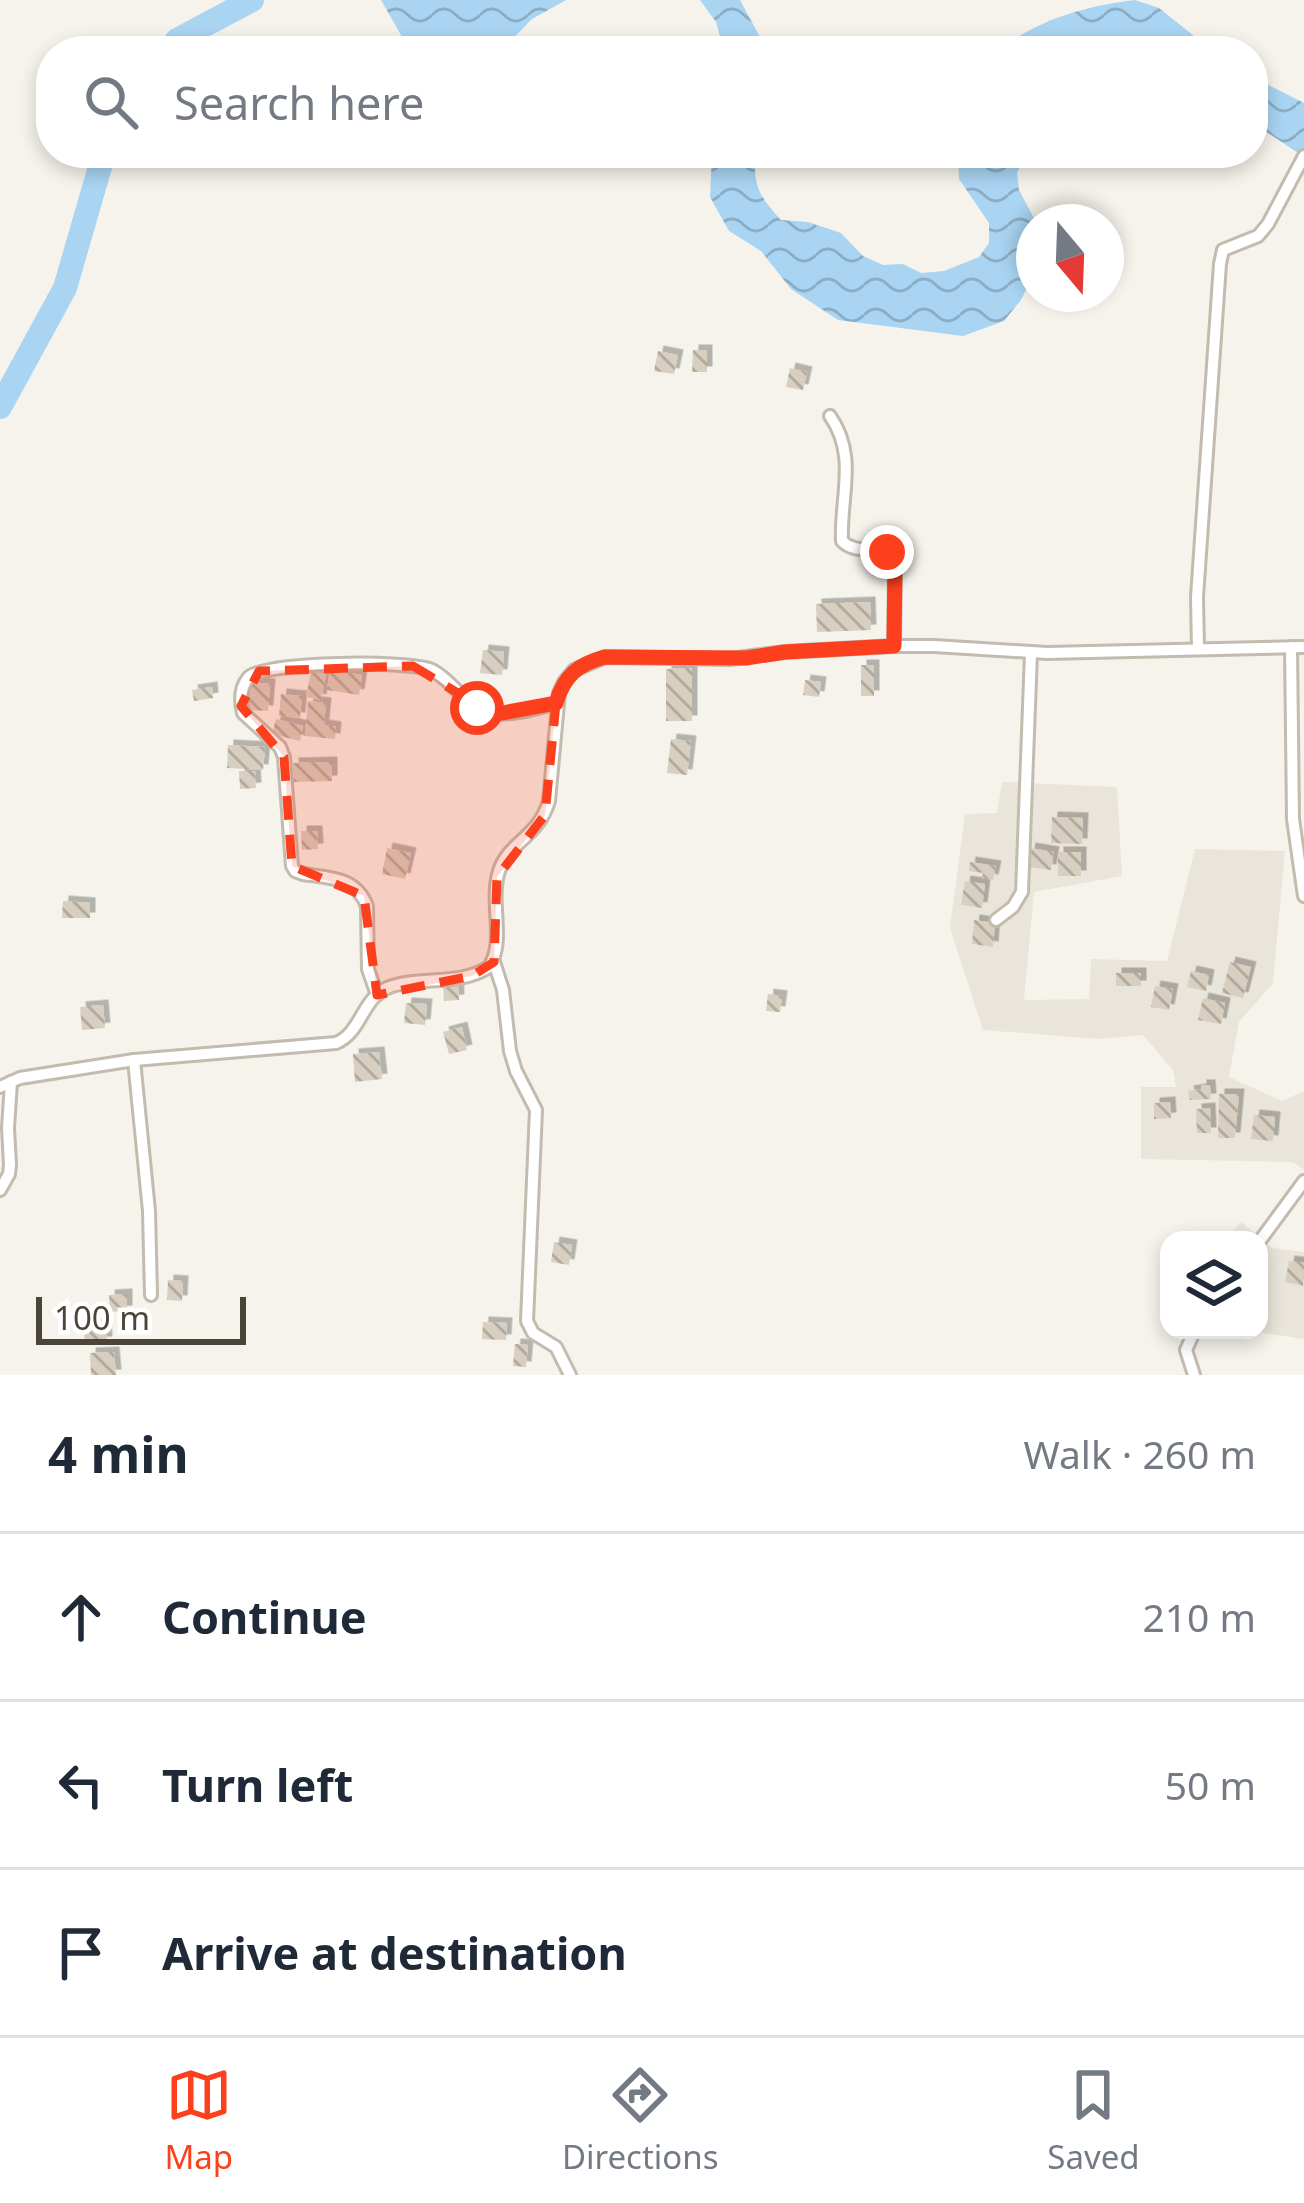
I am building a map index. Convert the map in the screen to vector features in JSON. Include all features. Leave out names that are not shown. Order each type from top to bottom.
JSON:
[{"type":"street","points":[[1198,649],[1197,597],[1223,250],[1258,236],[1304,156]]},
{"type":"street","points":[[830,416],[846,449],[842,541],[852,549],[887,552],[895,563],[894,646]]},
{"type":"street","points":[[570,1375],[556,1347],[533,1333],[527,1321],[536,1110],[512,1059],[503,990],[494,962],[497,877],[510,852],[545,814],[556,703],[574,670],[605,657],[746,658],[894,646],[1031,652],[1297,647],[1293,819],[1304,896]]},
{"type":"street","points":[[996,920],[1013,907],[1022,892],[1031,652]]},
{"type":"street","points":[[376,995],[368,969],[364,896],[352,884],[303,874],[292,866],[284,757],[280,747],[243,713],[241,696],[247,680],[259,671],[302,664],[413,666],[436,673],[477,708],[491,713],[556,703]]},
{"type":"street","points":[[0,1190],[10,1165],[6,1084],[38,1074],[134,1060],[322,1047],[351,1034],[376,995],[393,986],[472,976],[494,962]]},
{"type":"street","points":[[134,1060],[151,1295]]},
{"type":"street","points":[[1267,1231],[1304,1181]]},
{"type":"street","points":[[1191,1339],[1186,1350],[1194,1375]]},
{"type":"highlighted area","points":[[413,666],[491,713],[556,703],[545,815],[497,877],[494,962],[472,976],[377,995],[364,896],[292,866],[284,757],[241,706],[259,671]]},
{"type":"shaded area","points":[[1002,782],[1117,787],[1122,876],[1034,892],[1024,1000],[1089,999],[1091,959],[1167,961],[1195,849],[1285,851],[1273,983],[1239,1022],[1229,1077],[1282,1101],[1304,1091],[1304,1170],[1293,1162],[1141,1159],[1141,1087],[1176,1087],[1173,1070],[1143,1035],[1099,1039],[983,1030],[950,928],[965,814],[997,813]]},
{"type":"shaded area","points":[[1268,1245],[1304,1252],[1304,1339],[1268,1334]]},
{"type":"water","points":[[381,0],[566,0],[532,19],[516,36],[401,36]]},
{"type":"water","points":[[700,0],[740,0],[759,36],[720,36]]},
{"type":"water","points":[[1135,0],[1159,8],[1194,36],[1020,36],[1062,16]]},
{"type":"water","points":[[1268,85],[1304,103],[1304,157],[1268,133]]},
{"type":"water","points":[[711,168],[755,168],[759,190],[781,220],[808,222],[841,233],[863,256],[921,273],[944,271],[979,257],[989,243],[989,223],[959,179],[959,168],[1020,168],[1019,190],[1026,204],[1016,204],[1016,306],[1004,321],[963,336],[838,320],[791,289],[761,251],[729,231],[710,197]]},
{"type":"building","points":[[693,350],[707,350],[707,372],[692,372]]},
{"type":"building","points":[[658,351],[678,355],[674,374],[654,371]]},
{"type":"building","points":[[790,368],[807,372],[803,390],[786,387]]},
{"type":"building","points":[[870,602],[871,630],[817,632],[816,604]]},
{"type":"building","points":[[483,650],[504,652],[502,675],[480,673]]},
{"type":"building","points":[[861,665],[874,665],[874,696],[861,696]]},
{"type":"building","points":[[692,668],[692,721],[666,721],[666,669]]},
{"type":"building","points":[[330,670],[362,675],[359,695],[327,690]]},
{"type":"building","points":[[311,671],[326,674],[321,700],[306,697]]},
{"type":"building","points":[[805,680],[821,682],[819,697],[803,695]]},
{"type":"building","points":[[250,682],[270,684],[268,711],[247,710]]},
{"type":"building","points":[[212,687],[213,698],[194,701],[192,690]]},
{"type":"building","points":[[281,694],[302,696],[300,718],[279,716]]},
{"type":"building","points":[[308,701],[326,703],[324,725],[336,727],[335,739],[305,736]]},
{"type":"building","points":[[276,719],[303,726],[300,741],[272,734]]},
{"type":"building","points":[[671,739],[691,741],[687,775],[667,773]]},
{"type":"building","points":[[228,745],[265,747],[263,770],[227,768]]},
{"type":"building","points":[[332,762],[332,781],[294,782],[293,763]]},
{"type":"building","points":[[239,771],[255,771],[256,788],[240,789]]},
{"type":"building","points":[[1052,817],[1083,818],[1082,844],[1051,843]]},
{"type":"building","points":[[301,831],[317,831],[318,849],[302,850]]},
{"type":"building","points":[[387,848],[411,853],[405,879],[382,874]]},
{"type":"building","points":[[1030,848],[1054,852],[1051,870],[1027,867]]},
{"type":"building","points":[[1058,852],[1081,852],[1081,876],[1058,876]]},
{"type":"building","points":[[970,862],[996,866],[993,880],[969,871]]},
{"type":"building","points":[[965,881],[985,884],[982,908],[961,905]]},
{"type":"building","points":[[63,901],[90,903],[90,918],[62,918]]},
{"type":"building","points":[[974,920],[995,923],[993,947],[972,944]]},
{"type":"building","points":[[1230,962],[1251,967],[1243,998],[1222,993]]},
{"type":"building","points":[[1191,971],[1209,975],[1206,991],[1187,987]]},
{"type":"building","points":[[1116,973],[1141,973],[1141,986],[1116,986]]},
{"type":"building","points":[[458,983],[459,1000],[444,1001],[443,984]]},
{"type":"building","points":[[1155,986],[1173,989],[1169,1010],[1151,1007]]},
{"type":"building","points":[[768,994],[782,996],[780,1012],[766,1011]]},
{"type":"building","points":[[1203,998],[1225,1003],[1221,1024],[1198,1020]]},
{"type":"building","points":[[406,1003],[427,1004],[425,1025],[404,1023]]},
{"type":"building","points":[[103,1005],[105,1028],[82,1030],[80,1007]]},
{"type":"building","points":[[462,1027],[467,1050],[449,1054],[443,1032]]},
{"type":"building","points":[[379,1052],[382,1079],[355,1082],[353,1054]]},
{"type":"building","points":[[1201,1085],[1210,1085],[1211,1099],[1190,1100],[1188,1091],[1201,1089]]},
{"type":"building","points":[[1219,1094],[1239,1094],[1235,1138],[1218,1138]]},
{"type":"building","points":[[1170,1102],[1171,1118],[1154,1119],[1154,1103]]},
{"type":"building","points":[[1210,1108],[1211,1133],[1197,1133],[1196,1109]]},
{"type":"building","points":[[1254,1115],[1275,1117],[1273,1141],[1251,1139]]},
{"type":"building","points":[[554,1242],[572,1245],[569,1265],[551,1262]]},
{"type":"building","points":[[1289,1261],[1304,1263],[1303,1286],[1285,1282]]},
{"type":"building","points":[[168,1280],[183,1281],[182,1301],[167,1300]]},
{"type":"building","points":[[127,1294],[127,1311],[110,1312],[109,1295]]},
{"type":"building","points":[[483,1322],[507,1323],[506,1340],[482,1339]]},
{"type":"building","points":[[106,1324],[107,1342],[85,1343],[83,1325]]},
{"type":"building","points":[[515,1344],[528,1345],[526,1367],[513,1366]]},
{"type":"building","points":[[114,1352],[116,1375],[91,1375],[90,1353]]},
{"type":"waterway","points":[[184,36],[252,0]]},
{"type":"waterway","points":[[0,407],[65,288],[100,168]]},
{"type":"route","points":[[477,708],[502,713],[556,703],[574,670],[605,657],[746,658],[894,646],[895,563],[887,552]]}]
